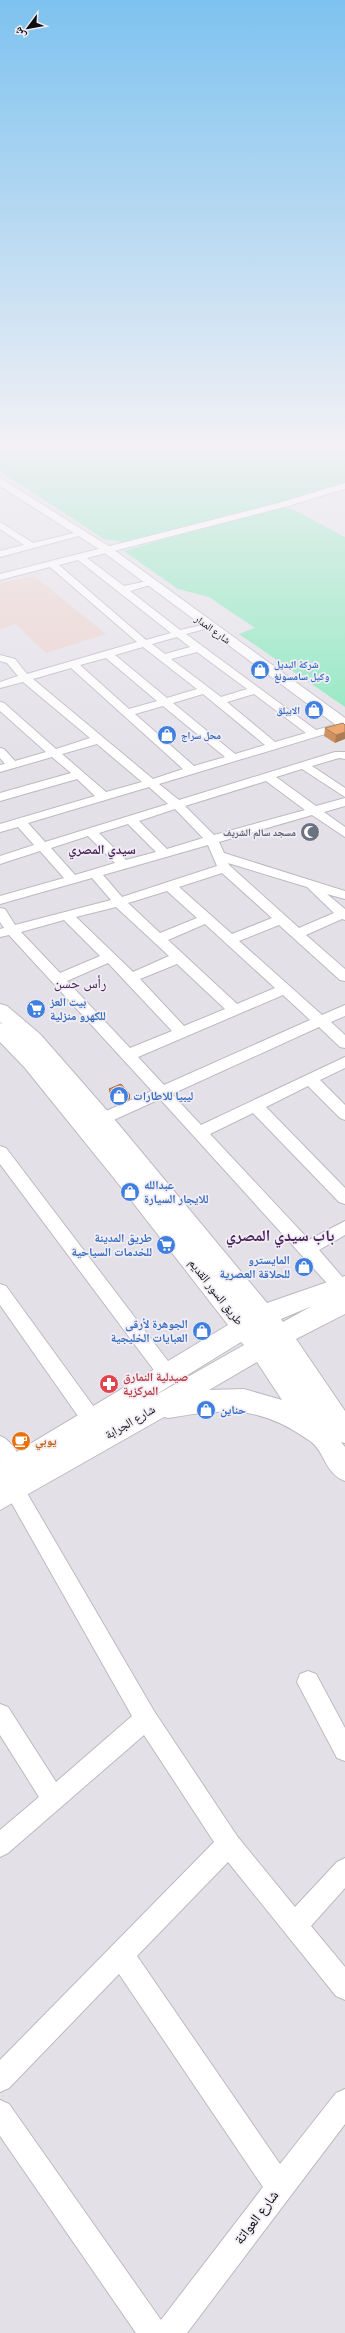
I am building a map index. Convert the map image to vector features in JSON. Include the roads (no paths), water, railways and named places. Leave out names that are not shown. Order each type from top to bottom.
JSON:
[{"type":"main road","name":"طريق السور القديم","points":[[0,1011],[33,1039],[102,1119],[270,1342],[335,1435],[345,1469]]},
{"type":"main road","name":"طريق السور القديم","points":[[0,1030],[32,1063],[106,1153],[254,1322]]},
{"type":"main road","name":"شارع الجرابة","points":[[7,1483],[92,1420],[254,1322],[295,1302],[344,1292]]},
{"type":"main road","name":"شارع الجرابة","points":[[7,1483],[153,1409],[319,1314],[344,1292]]},
{"type":"main road","points":[[153,1409],[223,1399],[252,1400],[275,1407],[335,1435]]},
{"type":"street","points":[[1,576],[95,552]]},
{"type":"street","name":"شارع المدار","points":[[110,552],[345,725]]},
{"type":"street","name":"شارع المدار","points":[[79,556],[179,634],[315,734]]},
{"type":"street","points":[[51,563],[145,644],[219,701],[273,746]]},
{"type":"street","points":[[122,590],[150,582]]},
{"type":"street","points":[[0,685],[208,625]]},
{"type":"street","points":[[164,658],[199,648]]},
{"type":"street","points":[[108,654],[233,758]]},
{"type":"street","points":[[0,658],[10,661],[25,678],[98,740],[151,782],[177,806],[212,840],[222,862],[280,920],[345,977]]},
{"type":"street","points":[[73,664],[192,771]]},
{"type":"street","points":[[127,713],[205,690]]},
{"type":"street","points":[[219,701],[255,690]]},
{"type":"street","points":[[0,705],[53,754],[104,797]]},
{"type":"street","points":[[0,828],[345,725]]},
{"type":"street","points":[[0,769],[98,740]]},
{"type":"street","points":[[0,751],[13,765]]},
{"type":"street","points":[[0,860],[44,848],[339,754],[345,756]]},
{"type":"street","points":[[303,765],[345,792]]},
{"type":"street","points":[[0,797],[78,775]]},
{"type":"street","points":[[268,777],[345,833]]},
{"type":"street","points":[[0,900],[96,874],[345,802]]},
{"type":"street","points":[[130,820],[166,854]]},
{"type":"street","points":[[20,822],[74,880]]},
{"type":"street","points":[[91,832],[124,866]]},
{"type":"street","points":[[6,931],[67,916],[171,886],[222,862],[305,882],[345,895]]},
{"type":"street","points":[[96,874],[118,902],[234,1009]]},
{"type":"street","points":[[296,934],[344,914],[305,882]]},
{"type":"street","points":[[171,886],[345,1043]]},
{"type":"street","points":[[0,912],[6,931],[58,979],[163,1092],[198,1133],[307,1249],[344,1292]]},
{"type":"street","points":[[67,916],[131,978],[182,1032]]},
{"type":"street","points":[[158,939],[206,919]]},
{"type":"street","points":[[230,940],[280,920]]},
{"type":"street","points":[[58,979],[110,957]]},
{"type":"street","points":[[131,978],[178,958]]},
{"type":"street","points":[[128,1055],[284,989]]},
{"type":"street","points":[[102,1119],[345,1010]]},
{"type":"street","points":[[198,1133],[345,1062]]},
{"type":"street","points":[[310,1079],[345,1114]]},
{"type":"street","points":[[255,1105],[345,1198]]},
{"type":"street","points":[[0,1152],[168,1375]]},
{"type":"street","points":[[307,1249],[345,1227]]},
{"type":"street","points":[[0,1291],[92,1420]]},
{"type":"street","points":[[0,1444],[7,1483],[146,1719],[230,1844],[345,1987]]},
{"type":"street","points":[[308,1682],[345,1750]]},
{"type":"street","points":[[0,1715],[54,1800]]},
{"type":"street","points":[[0,1845],[54,1800],[146,1719]]},
{"type":"street","points":[[0,2079],[230,1844]]},
{"type":"street","points":[[295,1926],[345,1870]]},
{"type":"street","points":[[121,1955],[279,2186]]},
{"type":"street","name":"شارع العواتة","points":[[169,2333],[279,2186],[345,2102]]},
{"type":"street","points":[[0,2113],[153,2333]]},
{"type":"place","name":"شركة البديل وكيل سامسونغ","points":[[260,670]]},
{"type":"place","name":"الابيلق","points":[[314,710]]},
{"type":"place","name":"محل سراج","points":[[167,735]]},
{"type":"place","name":"مسجد سالم الشريف","points":[[310,832]]},
{"type":"place","name":"بيت العز للكهرو منزلية","points":[[36,1009]]},
{"type":"place","name":"ليبيا للاطارات","points":[[119,1096]]},
{"type":"place","name":"عبدالله للايجار السيارة","points":[[130,1192]]},
{"type":"place","name":"طريق المدينة للخدمات السياحية","points":[[166,1245]]},
{"type":"place","name":"المايسترو للحلاقة العصرية","points":[[304,1267]]},
{"type":"place","name":"الجوهرة لأرقى العبايات الخليجية","points":[[202,1331]]},
{"type":"place","name":"صيدلية النمارق المركزية","points":[[109,1384]]},
{"type":"place","name":"حناين","points":[[206,1410]]},
{"type":"place","name":"يوبي","points":[[21,1441]]},
{"type":"district","name":"سيدي المصري","points":[[102,849]]},
{"type":"district","name":"رأس حسن","points":[[80,983]]},
{"type":"district","name":"باب سيدي المصري","points":[[280,1235]]}]
